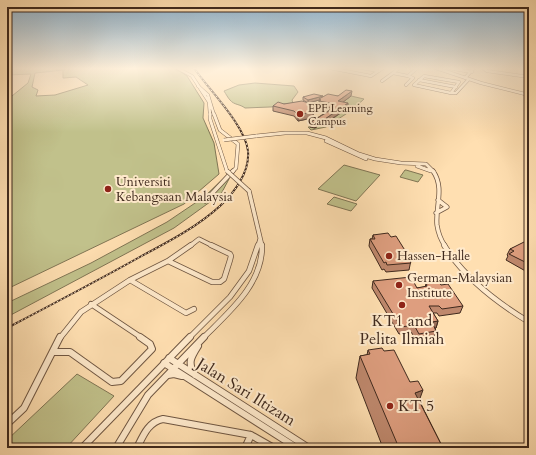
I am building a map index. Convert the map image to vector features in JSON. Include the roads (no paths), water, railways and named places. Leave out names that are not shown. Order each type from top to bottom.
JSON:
[{"type":"street","points":[[116,448],[148,395],[202,338],[234,307],[254,280],[262,256],[260,237],[249,191],[227,171],[210,118],[210,103],[200,89]]},
{"type":"street","points":[[204,89],[213,102],[214,115],[220,130],[238,144],[236,168],[205,201]]},
{"type":"street","points":[[434,89],[456,93],[459,89]]},
{"type":"street","points":[[451,93],[454,89]]},
{"type":"street","points":[[504,89],[529,96]]},
{"type":"street","points":[[217,141],[301,132],[315,134],[343,146],[357,154],[390,162],[427,165],[437,178],[439,184],[436,213],[438,229],[442,241],[460,267],[489,294],[529,322]]},
{"type":"street","points":[[289,133],[316,137],[377,162],[417,166],[427,165]]},
{"type":"street","points":[[417,166],[433,172]]},
{"type":"street","points":[[436,213],[440,209],[447,207],[438,200]]},
{"type":"street","points":[[82,448],[239,287],[249,271],[260,237]]},
{"type":"street","points":[[7,424],[24,408],[54,352],[59,339],[73,320],[91,304],[130,280],[168,261],[199,239],[230,254],[231,258],[226,276],[219,282],[212,282],[168,261]]},
{"type":"street","points":[[130,280],[186,312],[194,309]]},
{"type":"street","points":[[54,352],[70,352],[112,382],[121,381],[152,349],[150,344],[91,304]]},
{"type":"street","points":[[201,380],[190,368],[189,362],[190,357],[202,338]]},
{"type":"street","name":"Jalan Sari Iltizam","points":[[167,360],[193,381],[297,448]]},
{"type":"street","name":"Jalan Sari Iltizam","points":[[175,366],[201,380],[309,448]]},
{"type":"street","points":[[166,376],[170,374],[180,374],[193,381]]},
{"type":"street","points":[[137,448],[143,436],[156,419],[171,420],[251,435],[274,448]]},
{"type":"street","points":[[245,448],[251,435]]},
{"type":"railway","points":[[7,328],[180,235],[211,214],[225,201],[236,188],[244,174],[248,159],[248,151],[245,141],[234,119],[211,89]]},
{"type":"place","name":"EPF Learning Campus","points":[[300,114]]},
{"type":"place","name":"Universiti Kebangsaan Malaysia","points":[[108,189]]},
{"type":"place","name":"Hassen-Halle","points":[[389,256]]},
{"type":"place","name":"German-Malaysian Institute","points":[[399,285]]},
{"type":"place","name":"KT1 and Pelita Ilmiah","points":[[402,305]]},
{"type":"place","name":"KT 5","points":[[390,406]]}]
